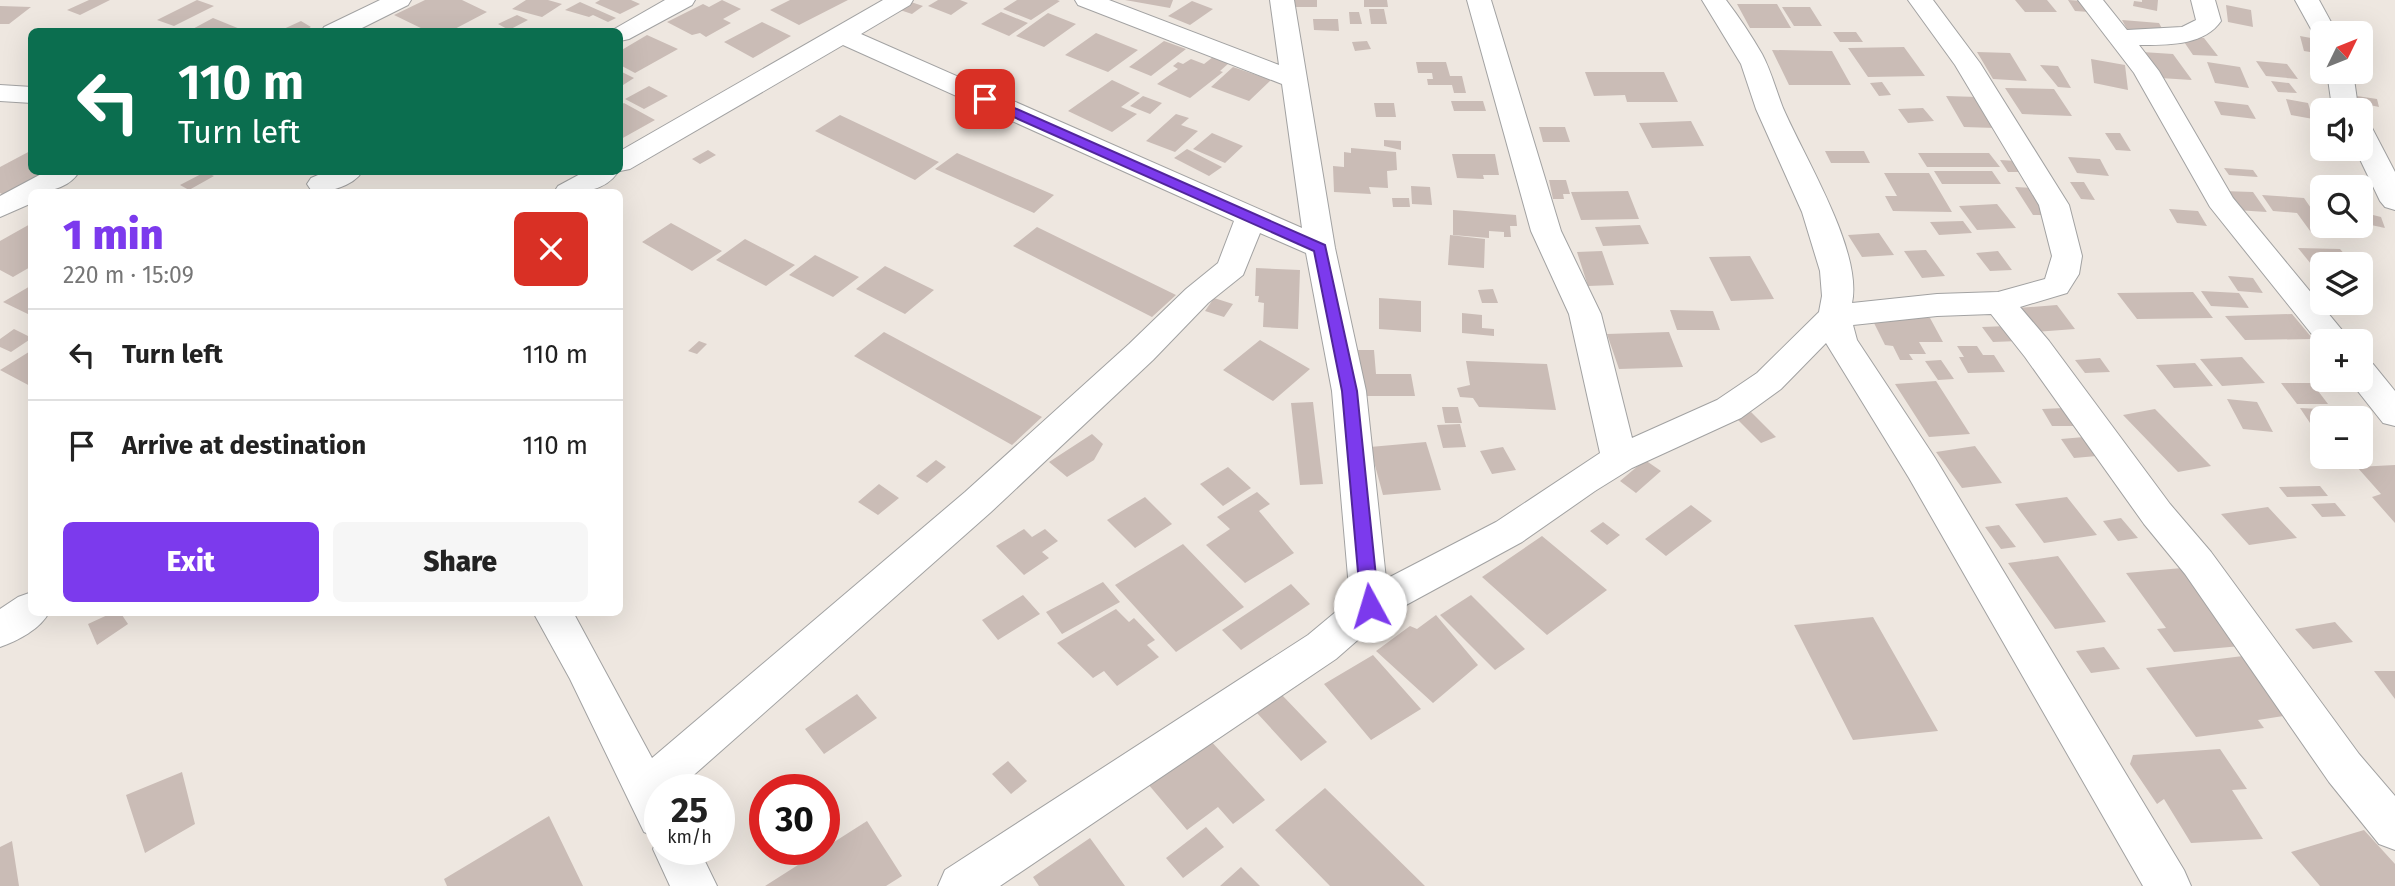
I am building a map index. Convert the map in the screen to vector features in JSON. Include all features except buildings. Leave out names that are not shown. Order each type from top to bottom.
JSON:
[{"type":"street","points":[[341,28],[399,0]]},
{"type":"street","points":[[623,32],[683,0]]},
{"type":"street","points":[[623,161],[901,0]]},
{"type":"street","points":[[1087,0],[1294,80]]},
{"type":"street","points":[[1282,0],[1321,248],[1349,391],[1370,606]]},
{"type":"street","points":[[1479,0],[1546,231],[1585,314],[1619,459]]},
{"type":"street","points":[[1714,0],[1754,65],[1769,107],[1826,234],[1838,294],[1834,316],[1841,341],[1922,468],[2168,886]]},
{"type":"street","points":[[961,886],[1322,647],[1370,606],[1509,532],[1582,481],[1619,459],[1730,409],[1769,381],[1834,316],[1937,305],[1999,303],[2056,286],[2064,274],[2067,256],[2060,221],[2050,196],[1981,85],[1920,0]]},
{"type":"street","points":[[2090,0],[2146,71],[2220,201],[2278,277],[2324,329]]},
{"type":"street","points":[[2121,38],[2182,35],[2201,29],[2209,21],[2203,0]]},
{"type":"street","points":[[2307,0],[2318,21]]},
{"type":"street","points":[[840,34],[1321,248]]},
{"type":"street","points":[[0,93],[28,95]]},
{"type":"street","points":[[2373,156],[2395,201]]},
{"type":"street","points":[[34,189],[60,175]]},
{"type":"street","points":[[319,183],[340,175]]},
{"type":"street","points":[[573,189],[599,175]]},
{"type":"street","points":[[0,208],[28,192]]},
{"type":"street","points":[[685,774],[1141,352],[1197,296],[1232,268],[1250,218]]},
{"type":"street","points":[[1999,303],[2037,349],[2157,514],[2198,563],[2344,768],[2395,829]]},
{"type":"street","points":[[2373,387],[2395,414]]},
{"type":"street","points":[[0,631],[28,611]]},
{"type":"street","points":[[554,616],[584,667],[644,786]]},
{"type":"street","points":[[683,865],[694,886]]},
{"type":"route","points":[[985,99],[1321,248],[1349,391],[1370,606]]}]
